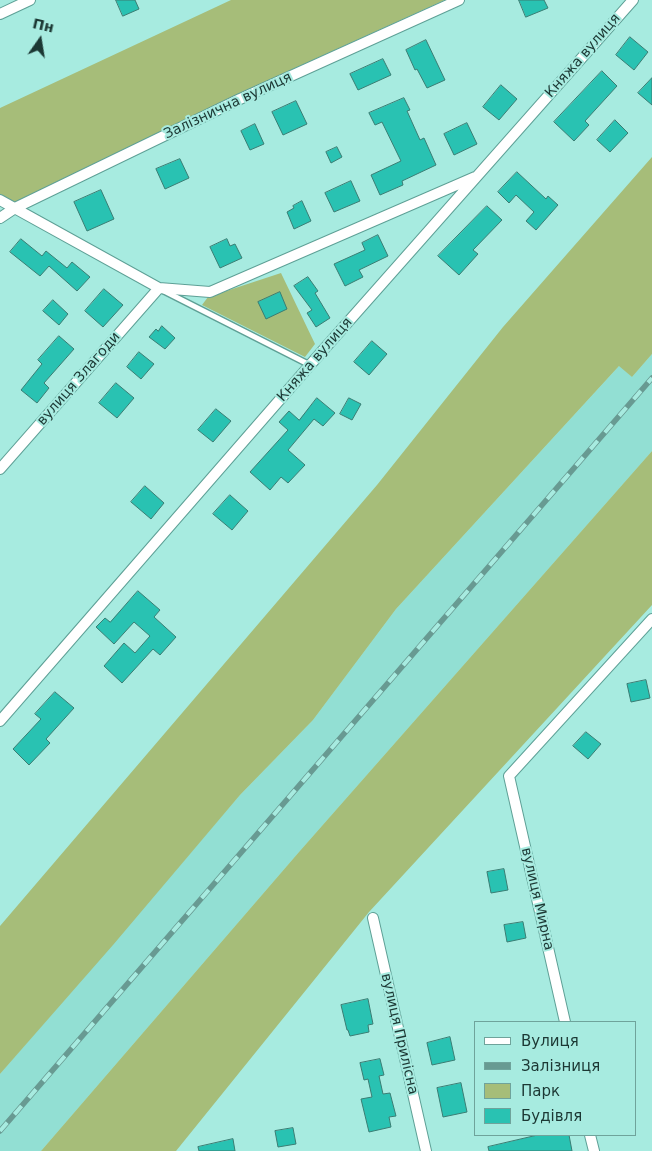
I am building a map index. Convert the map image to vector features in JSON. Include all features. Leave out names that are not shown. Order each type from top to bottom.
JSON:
[{"type":"street","points":[[0,14],[30,0]]},
{"type":"street","name":"Залізнична вулиця","points":[[0,218],[14,208],[240,99],[459,0]]},
{"type":"street","name":"Княжа вулиця","points":[[0,721],[310,365],[633,0]]},
{"type":"street","points":[[0,200],[159,288],[210,292],[479,175]]},
{"type":"street","name":"вулиця Злагоди","points":[[0,469],[159,288]]},
{"type":"street","name":"вулиця Мирна","points":[[565,1021],[510,776],[652,619]]},
{"type":"street","name":"вулиця Прилісна","points":[[373,918],[426,1151]]},
{"type":"street","points":[[590,1136],[594,1151]]},
{"type":"lane","points":[[159,288],[310,365]]},
{"type":"shaded area","points":[[652,354],[652,451],[299,852],[41,1151],[0,1151],[0,1074],[240,795],[313,720],[396,609],[620,365],[632,377]]},
{"type":"green space","points":[[231,0],[445,0],[238,94],[15,202],[0,194],[0,108]]},
{"type":"green space","points":[[652,157],[652,354],[632,377],[619,366],[396,609],[313,720],[240,795],[113,945],[0,1074],[0,926],[377,485],[503,327]]},
{"type":"green space","points":[[281,273],[315,344],[305,357],[202,305],[208,297]]},
{"type":"green space","points":[[652,451],[652,605],[369,912],[176,1151],[41,1151],[299,852]]},
{"type":"building","points":[[116,0],[135,0],[139,9],[123,16]]},
{"type":"building","points":[[519,0],[544,0],[548,8],[526,17]]},
{"type":"building","points":[[630,37],[648,52],[634,70],[616,55]]},
{"type":"building","points":[[426,40],[445,80],[427,88],[417,69],[415,70],[406,50]]},
{"type":"building","points":[[383,59],[391,75],[358,90],[350,74]]},
{"type":"building","points":[[602,71],[617,86],[585,121],[589,125],[574,141],[554,122]]},
{"type":"building","points":[[652,78],[652,105],[638,93]]},
{"type":"building","points":[[501,85],[517,99],[499,120],[483,107]]},
{"type":"building","points":[[404,98],[410,110],[407,111],[420,140],[424,138],[436,165],[402,181],[403,185],[380,195],[371,175],[401,161],[382,122],[375,125],[369,113]]},
{"type":"building","points":[[296,101],[307,124],[283,135],[272,112]]},
{"type":"building","points":[[615,120],[628,133],[610,152],[597,140]]},
{"type":"building","points":[[467,123],[477,144],[454,155],[444,134]]},
{"type":"building","points":[[255,124],[264,144],[250,150],[241,131]]},
{"type":"building","points":[[337,147],[342,157],[331,163],[326,152]]},
{"type":"building","points":[[180,159],[189,178],[165,189],[156,169]]},
{"type":"building","points":[[517,172],[546,199],[548,196],[558,205],[536,230],[526,221],[534,212],[516,195],[509,203],[498,192]]},
{"type":"building","points":[[351,181],[360,201],[334,212],[325,193]]},
{"type":"building","points":[[101,190],[114,219],[87,231],[74,202]]},
{"type":"building","points":[[302,201],[311,221],[294,229],[287,212]]},
{"type":"building","points":[[487,206],[502,220],[473,250],[478,254],[459,275],[438,256]]},
{"type":"building","points":[[378,235],[388,256],[359,270],[363,277],[345,286],[334,264],[365,250],[362,243]]},
{"type":"building","points":[[21,239],[42,256],[46,251],[67,268],[72,262],[90,277],[77,291],[49,266],[40,276],[10,252]]},
{"type":"building","points":[[227,239],[230,246],[235,244],[242,258],[220,268],[210,247]]},
{"type":"building","points":[[308,277],[318,291],[315,293],[330,318],[316,327],[307,313],[312,310],[294,286]]},
{"type":"building","points":[[104,289],[123,305],[103,327],[85,311]]},
{"type":"building","points":[[280,292],[287,309],[266,319],[258,302]]},
{"type":"building","points":[[53,300],[68,314],[59,325],[43,311]]},
{"type":"building","points":[[162,326],[175,338],[165,349],[149,337],[156,329],[158,331]]},
{"type":"building","points":[[59,336],[74,349],[44,383],[49,388],[37,403],[21,390],[42,364],[38,360]]},
{"type":"building","points":[[372,341],[387,354],[369,375],[354,362]]},
{"type":"building","points":[[139,352],[154,364],[141,379],[127,367]]},
{"type":"building","points":[[116,383],[134,398],[117,418],[99,403]]},
{"type":"building","points":[[317,398],[335,413],[323,426],[314,419],[288,450],[305,465],[288,483],[281,477],[270,490],[250,472],[288,430],[279,422],[289,411],[299,420]]},
{"type":"building","points":[[349,398],[361,404],[352,420],[340,414]]},
{"type":"building","points":[[216,409],[231,421],[213,442],[198,430]]},
{"type":"building","points":[[145,486],[164,503],[151,519],[131,502]]},
{"type":"building","points":[[230,495],[248,511],[232,530],[213,514]]},
{"type":"building","points":[[138,591],[160,610],[154,617],[176,637],[160,655],[153,649],[122,683],[104,666],[124,643],[135,653],[150,636],[134,622],[114,644],[96,627],[105,618],[110,622]]},
{"type":"building","points":[[646,680],[650,698],[631,702],[627,684]]},
{"type":"building","points":[[55,692],[74,708],[46,739],[50,743],[29,765],[13,749],[41,719],[35,714]]},
{"type":"building","points":[[586,732],[601,744],[588,759],[573,746]]},
{"type":"building","points":[[504,869],[508,890],[491,893],[487,872]]},
{"type":"building","points":[[523,922],[526,938],[507,942],[504,925]]},
{"type":"building","points":[[368,999],[373,1024],[368,1025],[369,1032],[350,1036],[341,1005]]},
{"type":"building","points":[[450,1037],[455,1060],[432,1065],[427,1043]]},
{"type":"building","points":[[380,1059],[384,1075],[379,1076],[383,1094],[390,1093],[396,1116],[389,1117],[391,1127],[369,1132],[361,1099],[372,1097],[368,1079],[364,1080],[360,1063]]},
{"type":"building","points":[[461,1083],[467,1112],[443,1117],[437,1088]]},
{"type":"building","points":[[293,1128],[296,1144],[278,1147],[275,1131]]},
{"type":"building","points":[[534,1136],[569,1136],[572,1151],[489,1151],[488,1147]]},
{"type":"building","points":[[233,1139],[235,1151],[199,1151],[198,1147]]},
{"type":"railway","points":[[0,1131],[652,378]]}]
